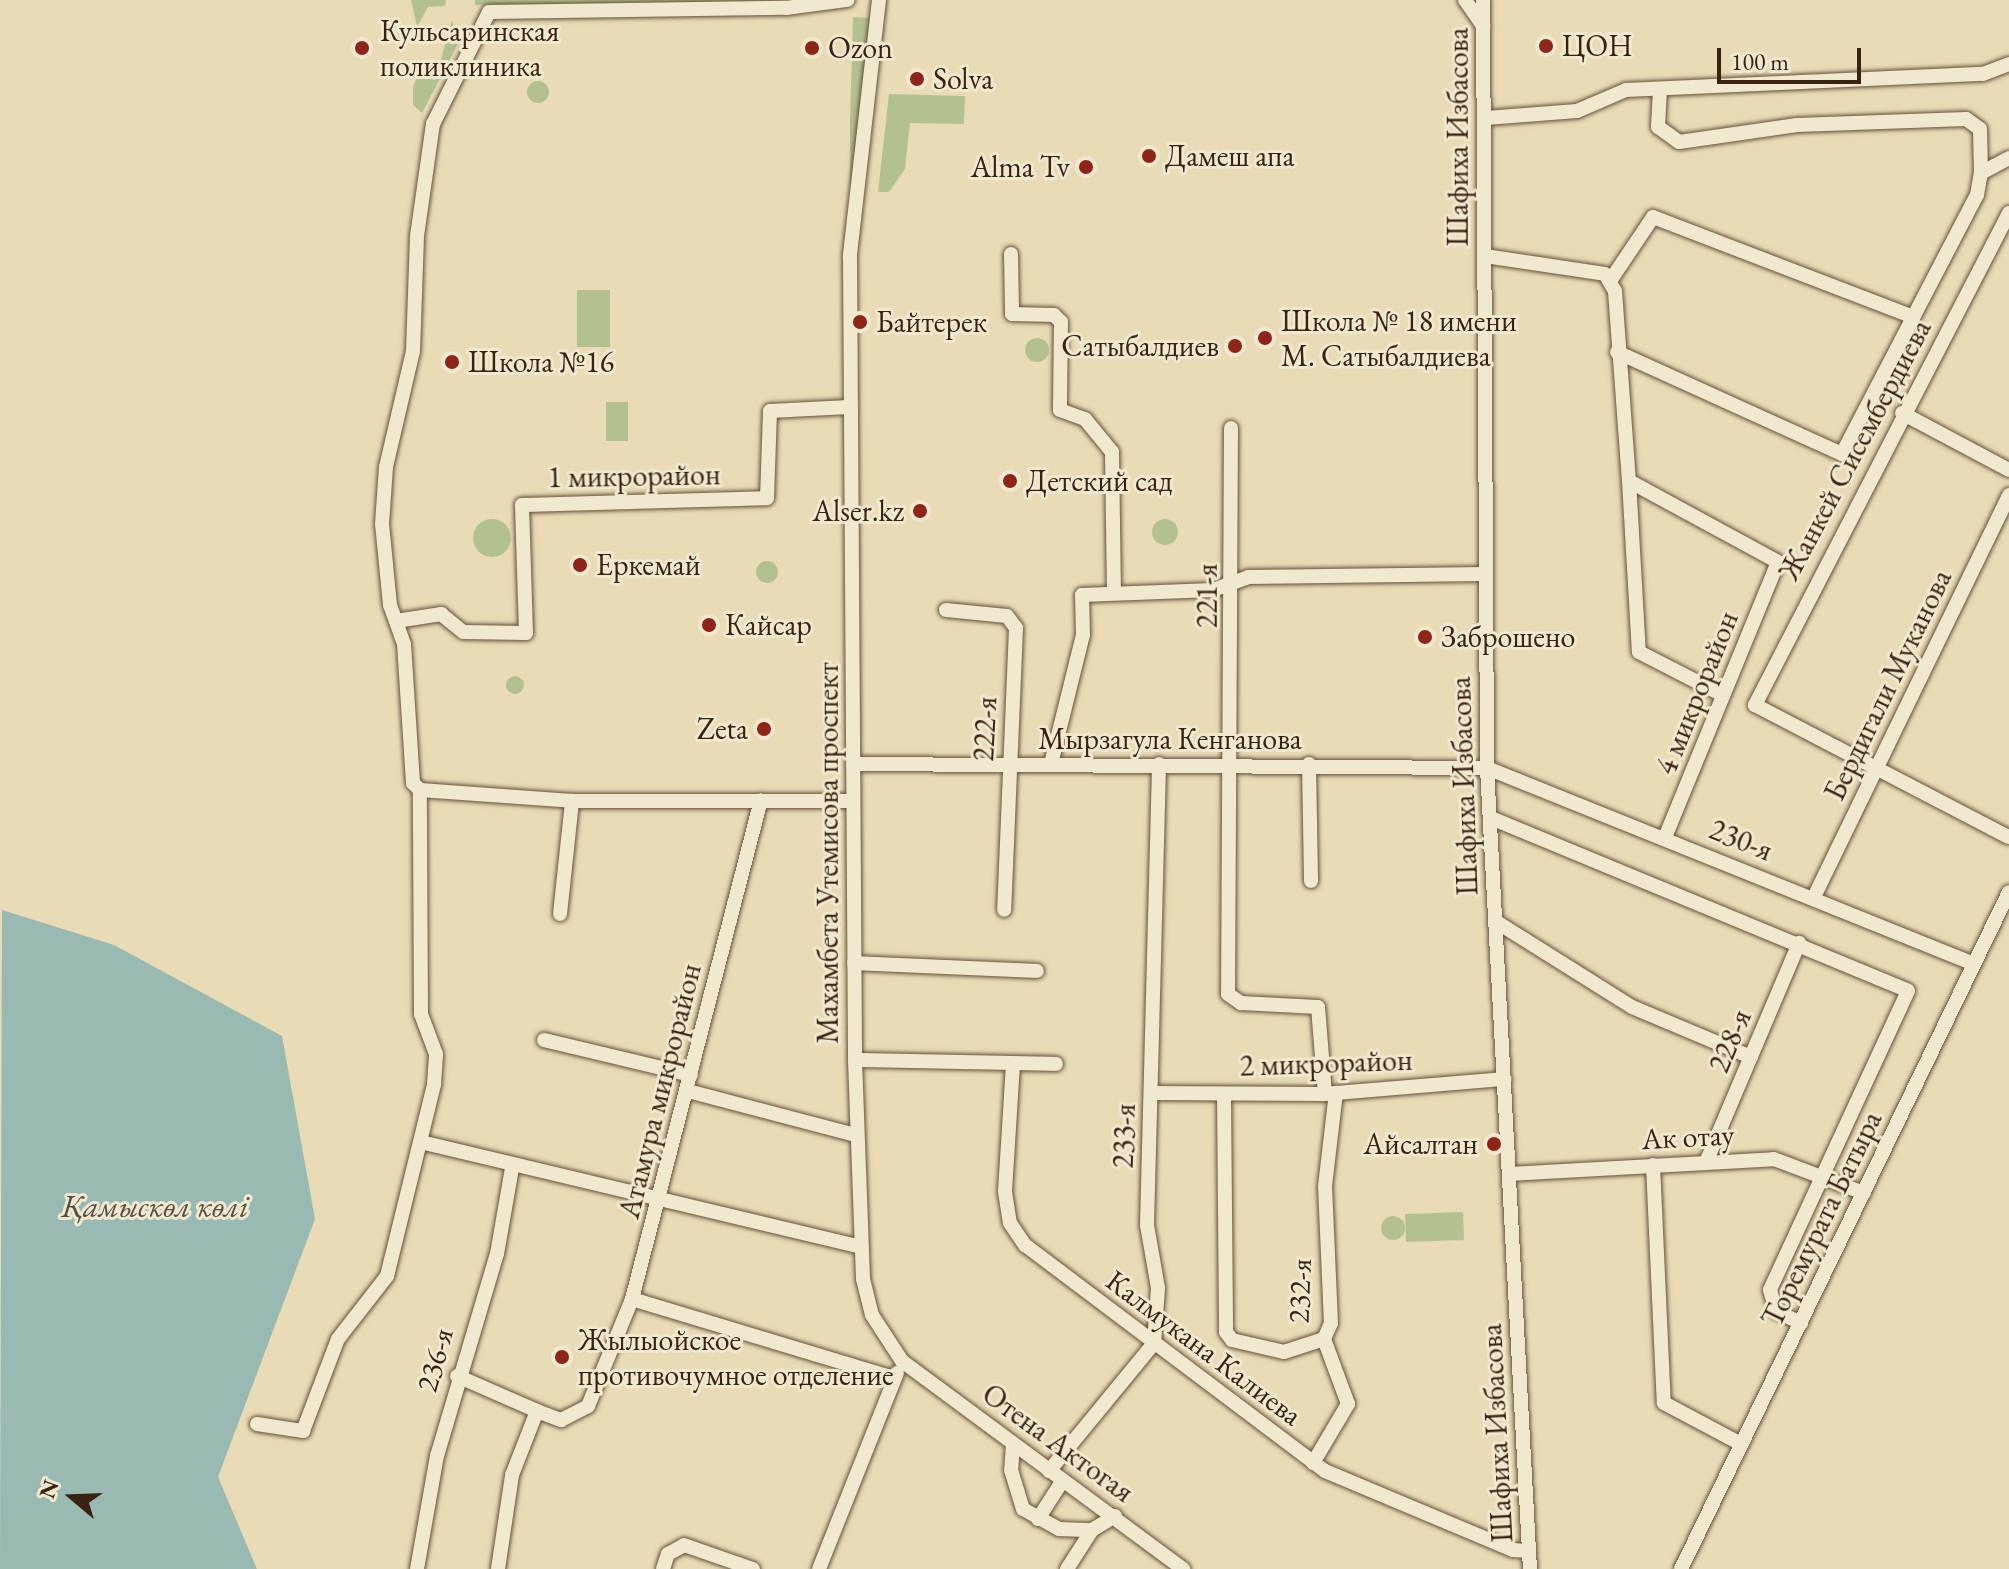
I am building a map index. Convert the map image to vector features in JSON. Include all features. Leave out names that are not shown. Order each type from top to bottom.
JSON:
[{"type":"street","points":[[847,0],[786,8],[489,12],[431,138],[406,403],[386,467],[384,567],[396,621],[413,783],[420,790],[572,801],[853,801]]},
{"type":"street","name":"Махамбета Утемисова проспект","points":[[879,0],[850,255],[856,1135],[860,1247],[872,1315],[902,1361]]},
{"type":"street","points":[[1465,0],[1484,28]]},
{"type":"street","name":"Шафиха Избасова","points":[[1483,0],[1487,768],[1530,1569]]},
{"type":"street","points":[[1484,28],[1493,0]]},
{"type":"street","points":[[1486,118],[1577,111],[1626,90],[1983,74],[2009,64]]},
{"type":"street","points":[[1617,352],[1842,454],[1977,195],[1981,173],[1980,129],[1966,119],[1797,125],[1679,142],[1658,127],[1660,89]]},
{"type":"street","points":[[1981,173],[2009,158]]},
{"type":"street","name":"Жанкей Сисембердиева","points":[[1876,769],[1759,712],[1759,692],[2009,213]]},
{"type":"street","points":[[1721,694],[1639,652],[1629,481],[1610,281],[1653,217],[1913,317]]},
{"type":"street","points":[[1011,254],[1012,314],[1054,315],[1061,322],[1060,410],[1085,419],[1112,452],[1114,593]]},
{"type":"street","points":[[1485,256],[1594,268],[1610,281]]},
{"type":"street","name":"1 микрорайон","points":[[396,621],[441,614],[463,632],[526,633],[522,505],[767,498],[770,411],[849,407]]},
{"type":"street","points":[[1902,413],[2009,470]]},
{"type":"street","name":"221-я","points":[[1231,428],[1233,764]]},
{"type":"street","name":"4 микрорайон","points":[[1629,481],[1779,568],[1721,694],[1665,838]]},
{"type":"street","name":"Бердигали Муканова","points":[[1814,897],[2009,495]]},
{"type":"street","points":[[1051,764],[1083,635],[1082,595],[1213,590],[1233,581],[1484,574]]},
{"type":"street","name":"222-я","points":[[946,610],[1013,620],[1004,910]]},
{"type":"street","name":"Мырзагула Кенганова","points":[[853,764],[1309,764],[1487,768]]},
{"type":"street","name":"233-я","points":[[1154,1343],[1158,1288],[1147,1225],[1159,764]]},
{"type":"street","name":"232-я","points":[[1224,1094],[1228,1337],[1284,1352],[1324,1339],[1331,1323],[1325,1186],[1331,1093],[1318,1007],[1241,1003],[1228,994],[1233,764]]},
{"type":"street","points":[[1309,764],[1311,881]]},
{"type":"street","name":"230-я","points":[[1487,768],[1814,897],[1974,964]]},
{"type":"street","points":[[1876,769],[2009,837]]},
{"type":"street","points":[[257,1424],[293,1433],[310,1421],[338,1339],[387,1276],[425,1143],[436,1054],[421,1014],[420,790]]},
{"type":"street","name":"Атамура микрорайон","points":[[537,1411],[576,1417],[596,1391],[632,1299],[761,800]]},
{"type":"street","points":[[560,914],[572,801]]},
{"type":"street","points":[[1491,818],[1799,943],[1908,991],[1820,1176],[1768,1302],[1801,1323]]},
{"type":"street","name":"Торемурата Батыра","points":[[1681,1569],[2009,892]]},
{"type":"street","points":[[1495,921],[1632,1007],[1751,1057]]},
{"type":"street","name":"228-я","points":[[1707,1160],[1799,943]]},
{"type":"street","points":[[854,963],[1037,971]]},
{"type":"street","points":[[544,1040],[691,1075]]},
{"type":"street","points":[[855,1060],[1056,1064]]},
{"type":"street","name":"Калмукана Калиева","points":[[1013,1064],[1005,1192],[1010,1223],[1025,1245],[1339,1480],[1529,1551]]},
{"type":"street","name":"2 микрорайон","points":[[1151,1093],[1331,1093],[1504,1079]]},
{"type":"street","points":[[688,1091],[856,1135]]},
{"type":"street","points":[[425,1143],[658,1204],[860,1247]]},
{"type":"street","name":"Ак отау","points":[[1509,1174],[1707,1160],[1774,1159],[1864,1193]]},
{"type":"street","points":[[1653,1165],[1664,1403],[1741,1444]]},
{"type":"street","name":"236-я","points":[[417,1569],[457,1376],[497,1254],[512,1168]]},
{"type":"street","points":[[632,1299],[894,1378]]},
{"type":"street","points":[[1313,1463],[1348,1404],[1324,1339]]},
{"type":"street","points":[[1049,1471],[1154,1343]]},
{"type":"street","points":[[819,1569],[902,1361]]},
{"type":"street","name":"Отена Актогая","points":[[902,1361],[1183,1569]]},
{"type":"street","points":[[457,1376],[537,1411],[512,1475],[498,1569]]},
{"type":"street","points":[[1013,1444],[1016,1497],[1038,1519],[1073,1532],[1092,1530],[1115,1516]]},
{"type":"street","points":[[1038,1519],[1063,1480]]},
{"type":"street","points":[[1067,1569],[1092,1530]]},
{"type":"street","points":[[663,1569],[675,1547],[695,1547],[753,1569]]},
{"type":"green space","points":[[411,0],[446,0],[445,6],[428,7],[417,27]]},
{"type":"green space","points":[[475,0],[813,0],[475,5]]},
{"type":"green space","points":[[853,17],[872,18],[850,212],[850,121]]},
{"type":"green space","points":[[452,20],[458,44],[422,113],[413,105],[413,87],[418,75],[435,80]]},
{"type":"green space","points":[[425,26],[434,35],[425,44],[416,35]]},
{"type":"green space","points":[[538,81],[546,84],[549,92],[546,100],[538,103],[530,100],[527,92],[530,84]]},
{"type":"green space","points":[[889,94],[965,96],[964,124],[910,123],[905,169],[889,192],[878,192]]},
{"type":"green space","points":[[577,290],[610,290],[610,347],[577,347]]},
{"type":"green space","points":[[1037,338],[1046,341],[1049,350],[1046,359],[1037,362],[1028,359],[1025,350],[1028,341]]},
{"type":"green space","points":[[606,402],[628,402],[628,441],[606,441]]},
{"type":"green space","points":[[492,519],[506,524],[511,538],[506,552],[492,557],[478,552],[473,538],[478,524]]},
{"type":"green space","points":[[1165,519],[1174,523],[1178,532],[1174,541],[1165,545],[1156,541],[1152,532],[1156,523]]},
{"type":"green space","points":[[767,561],[775,564],[778,572],[775,580],[767,583],[759,580],[756,572],[759,564]]},
{"type":"green space","points":[[511,676],[519,676],[524,685],[522,692],[511,694],[506,689],[506,681]]},
{"type":"green space","points":[[1463,1212],[1464,1240],[1406,1242],[1405,1214]]},
{"type":"green space","points":[[1393,1216],[1404,1223],[1405,1228],[1398,1239],[1393,1240],[1382,1233],[1381,1228],[1388,1217]]},
{"type":"water","name":"Қамыскөл көлі","points":[[2,910],[114,945],[282,1036],[315,1219],[218,1477],[257,1569],[0,1569]]},
{"type":"place","name":"ЦОН","points":[[1546,46]]},
{"type":"place","name":"Кульсаринская поликлиника","points":[[362,48]]},
{"type":"place","name":"Ozon","points":[[812,48]]},
{"type":"place","name":"Solva","points":[[917,79]]},
{"type":"place","name":"Дамеш апа","points":[[1149,156]]},
{"type":"place","name":"Alma Tv","points":[[1086,167]]},
{"type":"place","name":"Байтерек","points":[[860,322]]},
{"type":"place","name":"Школа № 18 имени М. Сатыбалдиева","points":[[1265,338]]},
{"type":"place","name":"Сатыбалдиев","points":[[1235,346]]},
{"type":"place","name":"Школа №16","points":[[452,362]]},
{"type":"place","name":"Детский сад","points":[[1010,481]]},
{"type":"place","name":"Alser.kz","points":[[920,511]]},
{"type":"place","name":"Еркемай","points":[[580,565]]},
{"type":"place","name":"Кайсар","points":[[709,625]]},
{"type":"place","name":"Заброшено","points":[[1425,637]]},
{"type":"place","name":"Zeta","points":[[764,729]]},
{"type":"place","name":"Айсалтан","points":[[1494,1144]]},
{"type":"place","name":"Жылыойское противочумное отделение","points":[[562,1357]]}]
